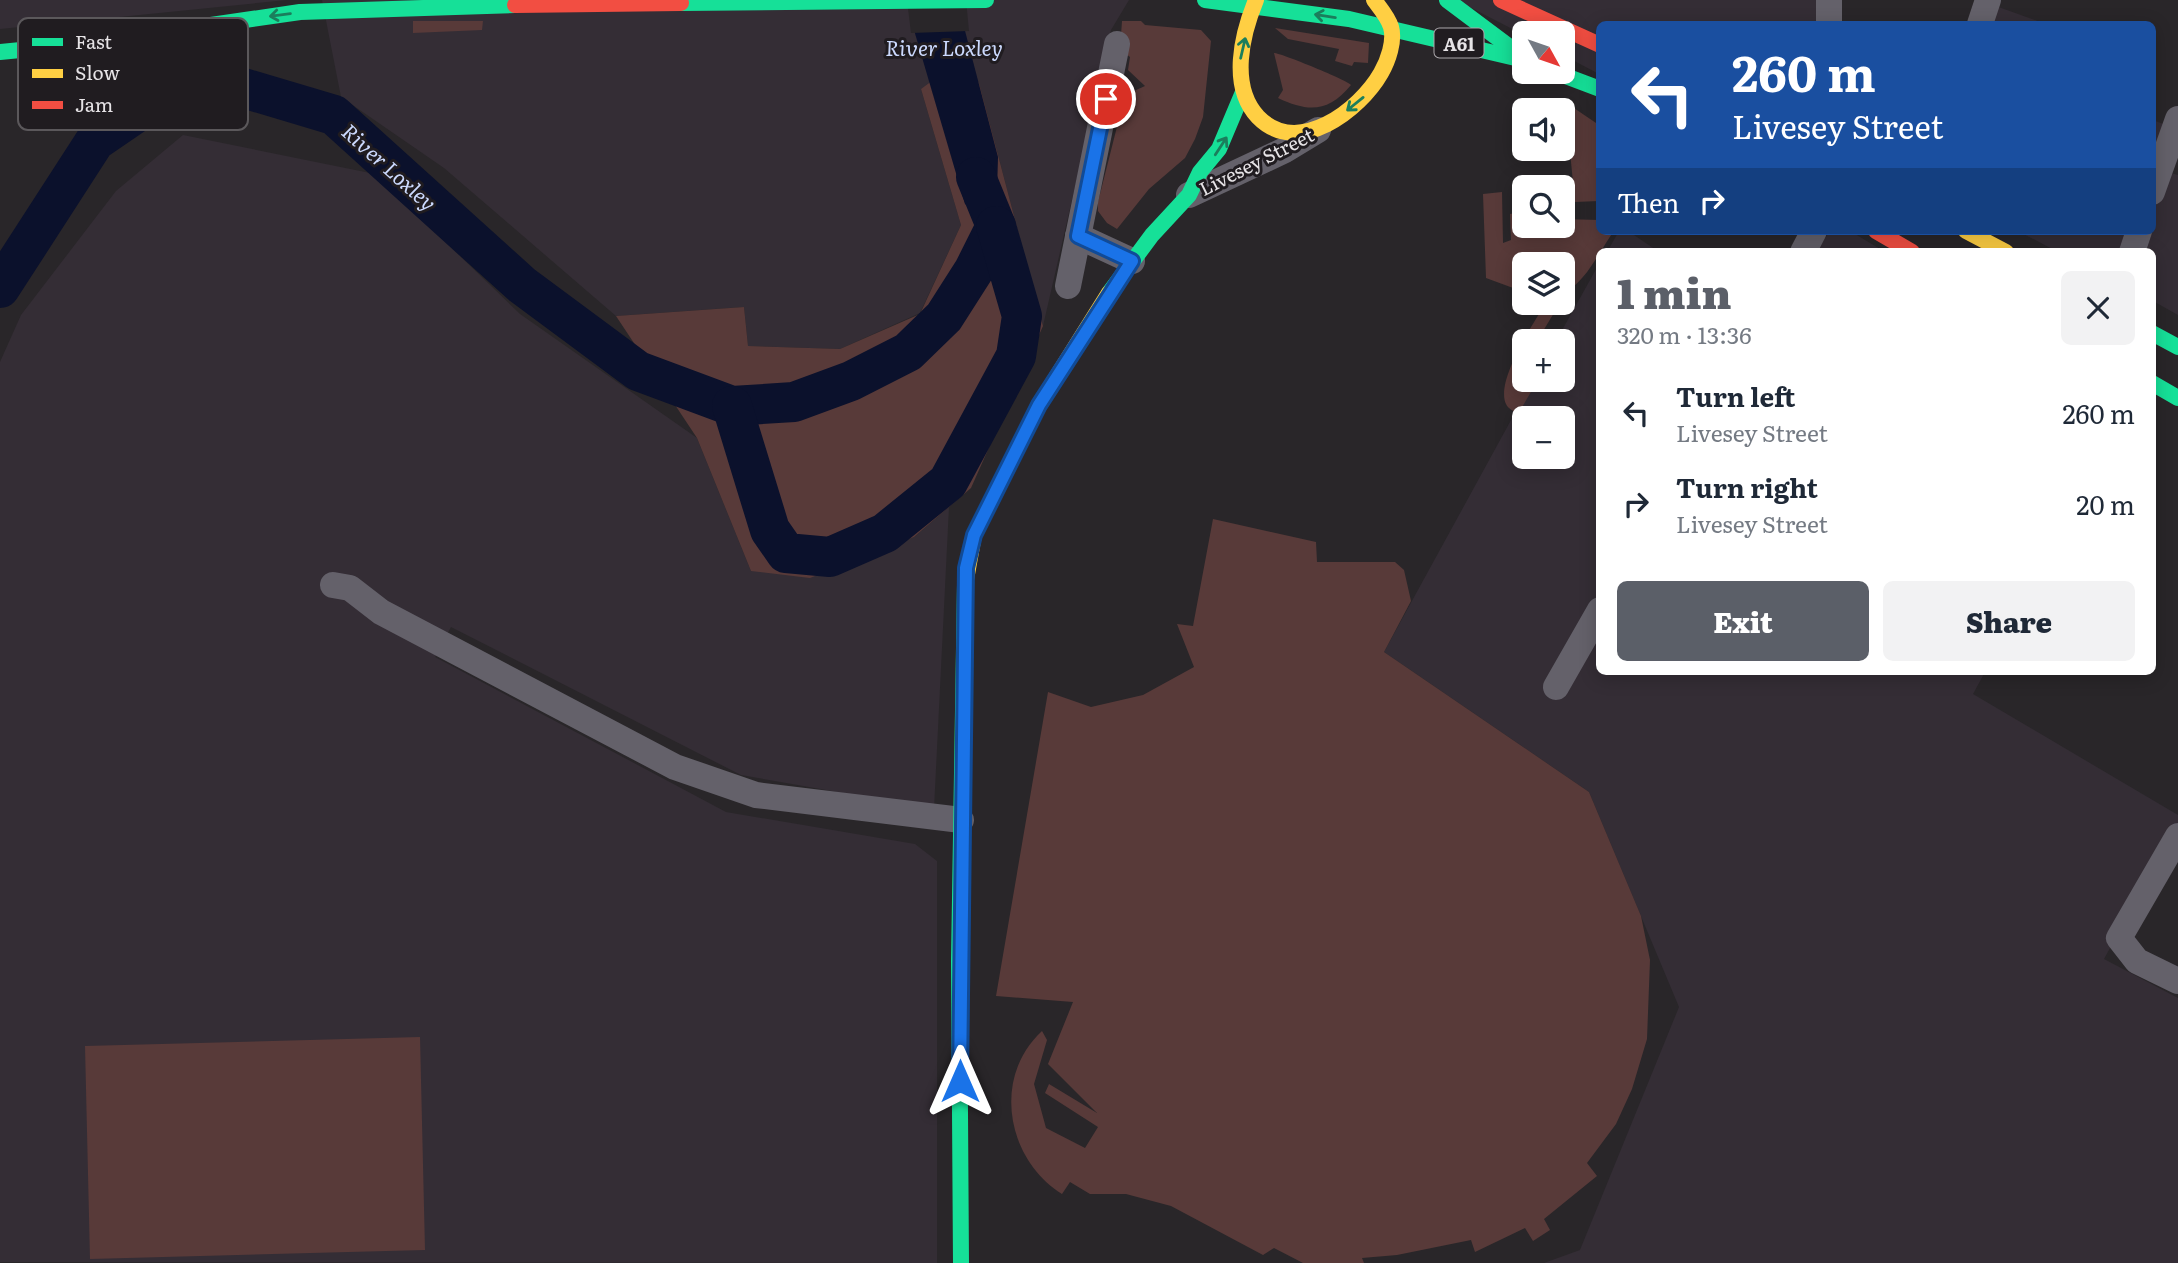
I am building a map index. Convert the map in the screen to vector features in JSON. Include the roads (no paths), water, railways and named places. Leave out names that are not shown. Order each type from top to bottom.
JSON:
[{"type":"main road","points":[[248,19],[300,12],[489,3],[986,0]]},
{"type":"main road","name":"A61","points":[[1205,0],[1255,2],[1512,56]]},
{"type":"main road","points":[[1255,2],[1241,52],[1239,72],[1243,92],[1250,106],[1276,126],[1292,131],[1322,127],[1364,97],[1382,75],[1390,54],[1392,29],[1374,0]]},
{"type":"main road","points":[[1447,0],[1512,50]]},
{"type":"main road","points":[[1501,0],[1596,43]]},
{"type":"main road","points":[[0,52],[18,50]]},
{"type":"main road","points":[[1575,80],[1596,87]]},
{"type":"main road","name":"Livesey Street","points":[[961,1263],[964,588],[974,535],[1039,405],[1132,261],[1189,195],[1200,172],[1227,136],[1243,92]]},
{"type":"main road","points":[[1883,235],[1905,248]]},
{"type":"main road","points":[[1974,235],[1998,248]]},
{"type":"main road","points":[[2156,335],[2178,347]]},
{"type":"main road","points":[[2156,385],[2178,398]]},
{"type":"street","points":[[1829,0],[1829,21]]},
{"type":"street","points":[[1981,21],[1988,0]]},
{"type":"street","points":[[1068,286],[1117,44]]},
{"type":"street","points":[[2156,181],[2178,119]]},
{"type":"street","name":"Livesey Street","points":[[1189,195],[1285,150],[1322,127]]},
{"type":"street","points":[[1078,236],[1132,261]]},
{"type":"street","points":[[333,585],[350,588],[393,618],[675,767],[756,795],[961,820]]},
{"type":"street","points":[[1556,687],[1596,617]]},
{"type":"street","points":[[2178,836],[2119,938],[2137,961],[2178,981]]},
{"type":"water","name":"River Loxley","points":[[964,27],[998,157],[996,226],[965,204],[914,30]]},
{"type":"waterway","name":"River Loxley","points":[[248,89],[334,115],[522,285],[638,371],[732,406],[794,402],[851,381],[908,352],[944,317],[974,270],[996,226],[976,177]]},
{"type":"waterway","name":"River Loxley","points":[[0,288],[95,141],[111,130]]},
{"type":"waterway","name":"River Loxley","points":[[732,406],[770,530],[786,553],[830,557],[885,533],[948,482],[1016,356],[1022,316],[996,226]]}]
